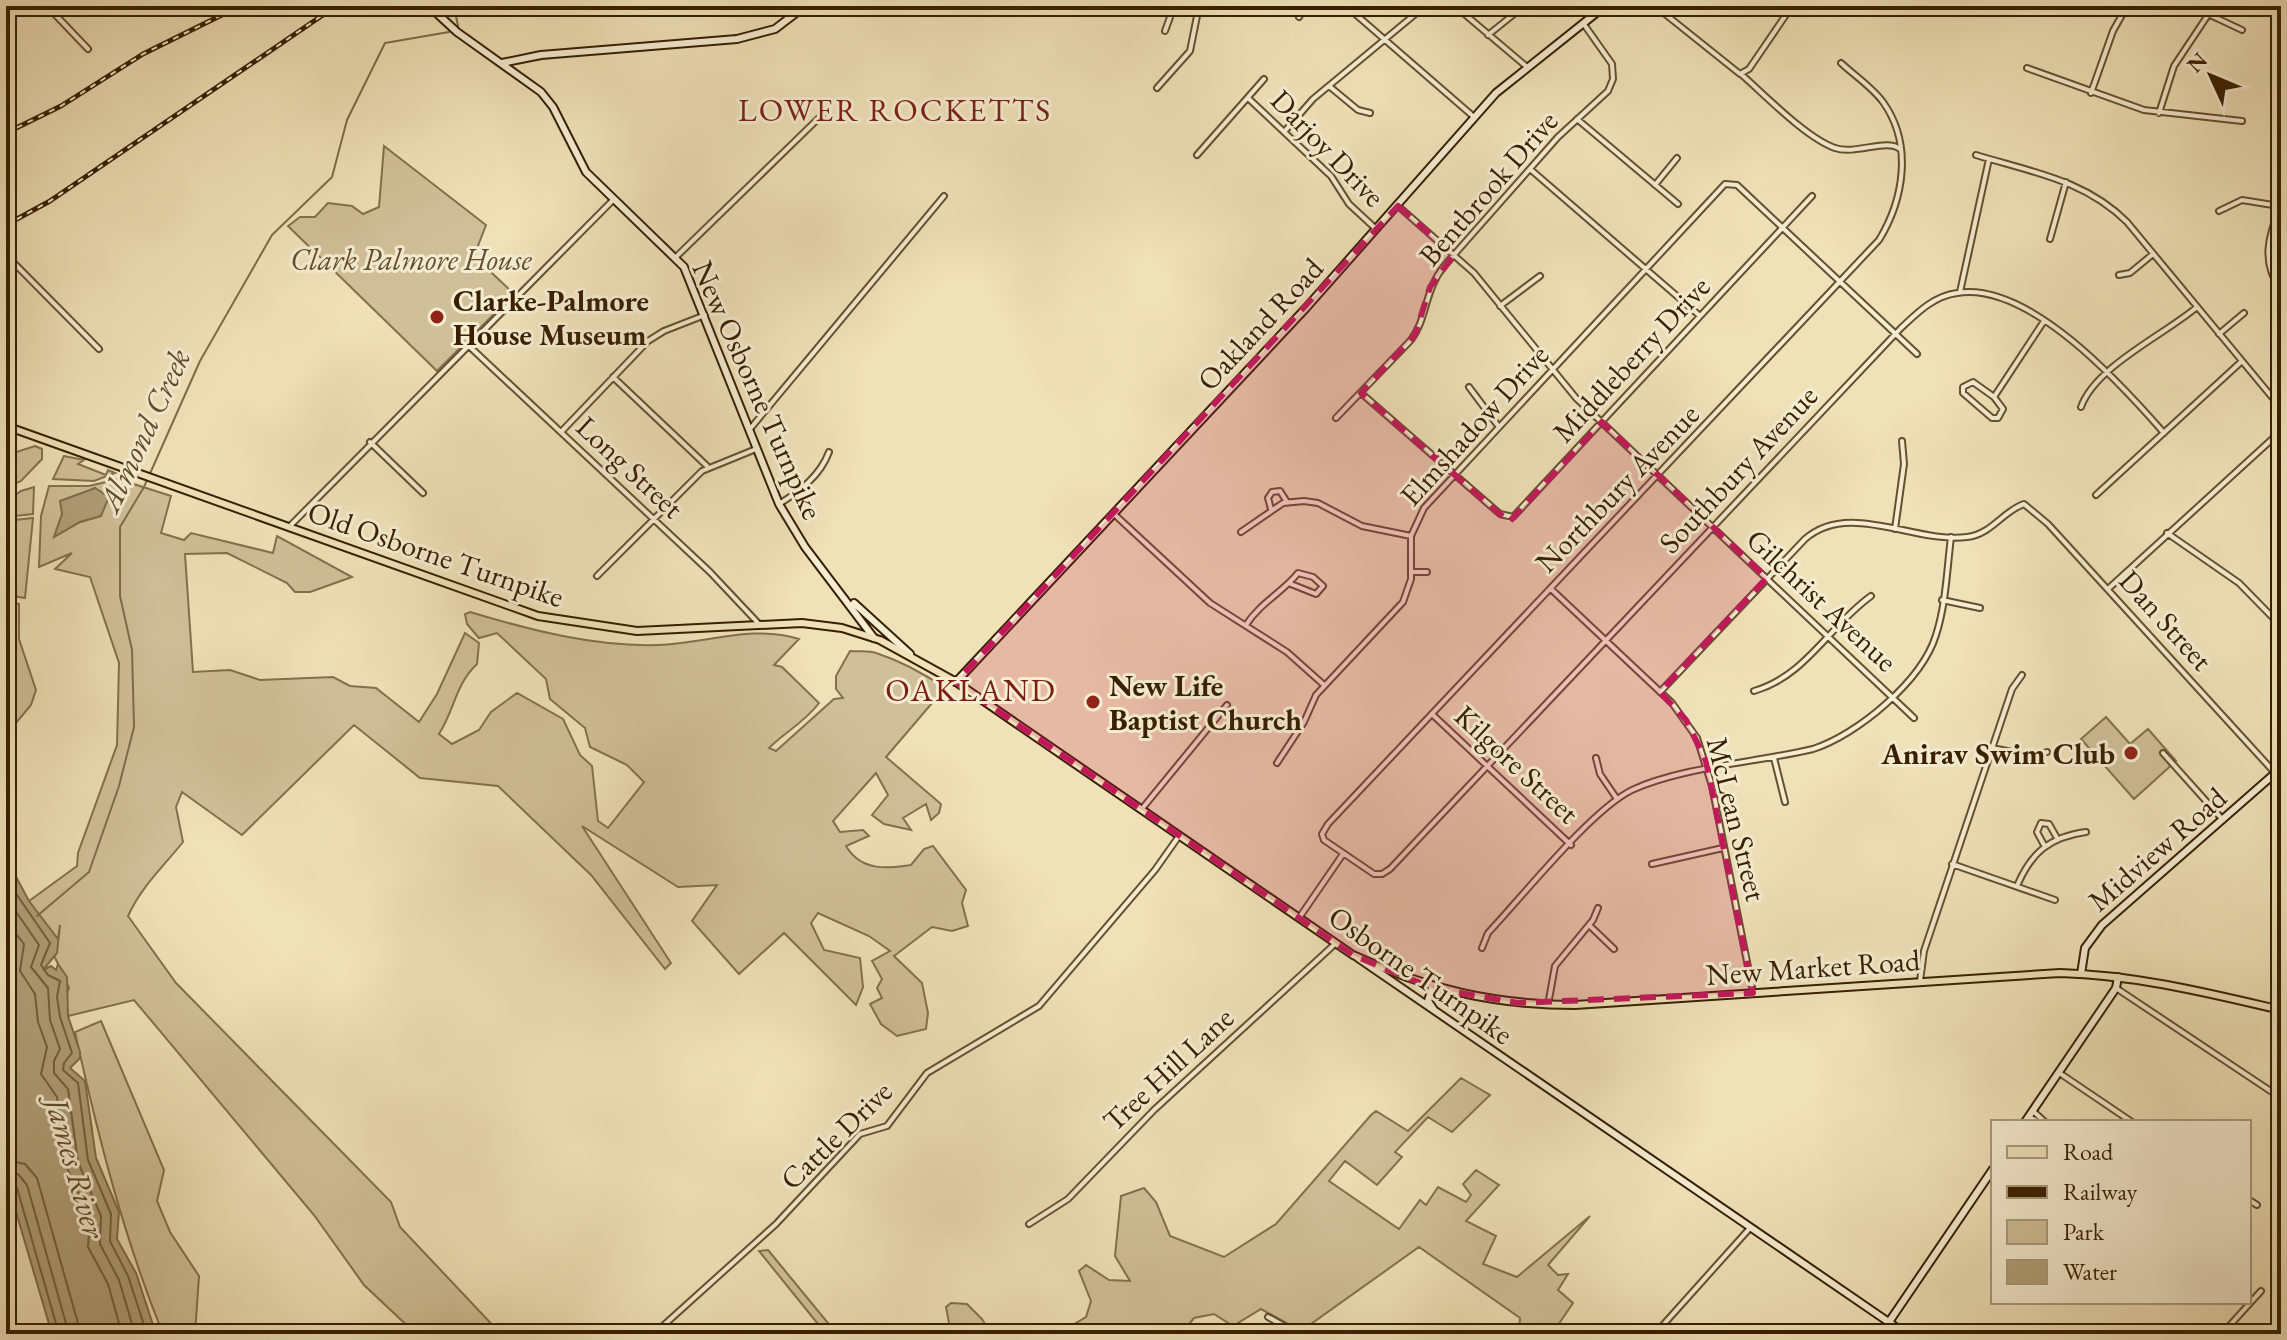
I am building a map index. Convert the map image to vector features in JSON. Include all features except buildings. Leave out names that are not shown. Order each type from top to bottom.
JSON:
[{"type":"main road","name":"Old Osborne Turnpike","points":[[6,426],[507,606],[563,622],[637,631],[758,623],[818,624],[874,638],[910,654]]},
{"type":"main road","name":"Osborne Turnpike","points":[[910,654],[956,682],[1353,955]]},
{"type":"main road","name":"New Market Road","points":[[1353,955],[1432,988],[1477,999],[1548,1005],[2081,974],[2197,989],[2281,1010]]},
{"type":"street","points":[[47,6],[88,49]]},
{"type":"street","name":"New Osborne Turnpike","points":[[429,6],[549,101],[580,163],[676,257],[688,273],[779,504],[805,547],[874,638]]},
{"type":"street","points":[[502,63],[612,48],[728,41],[775,29],[805,6]]},
{"type":"street","points":[[1165,31],[1174,6]]},
{"type":"street","points":[[1157,88],[1190,51],[1199,6]]},
{"type":"street","points":[[1299,17],[1306,6]]},
{"type":"street","points":[[1346,6],[1474,117]]},
{"type":"street","points":[[1284,132],[1329,86],[1425,6]]},
{"type":"street","points":[[1455,6],[1527,67]]},
{"type":"street","points":[[1488,35],[1524,6]]},
{"type":"street","name":"Oakland Road","points":[[956,682],[1398,206],[1502,87],[1605,6]]},
{"type":"street","points":[[1655,6],[1825,144],[1859,151],[1892,144],[1901,151]]},
{"type":"street","points":[[1740,74],[1749,69],[1792,6]]},
{"type":"street","points":[[2091,93],[2113,31],[2127,6]]},
{"type":"street","points":[[2159,113],[2171,73],[2214,6]]},
{"type":"street","points":[[2208,14],[2242,30]]},
{"type":"street","name":"Bentbrook Drive","points":[[1336,418],[1415,335],[1430,287],[1454,255],[1577,119],[1605,95],[1613,74],[1608,57],[1583,23]]},
{"type":"street","name":"Northbury Avenue","points":[[1343,853],[1322,834],[1870,252],[1886,227],[1902,178],[1901,151],[1883,102],[1841,63]]},
{"type":"street","points":[[2027,68],[2091,93],[2159,113],[2242,121]]},
{"type":"street","points":[[1197,155],[1264,79]]},
{"type":"street","points":[[1329,86],[1358,110],[1370,113]]},
{"type":"street","name":"Darjoy Drive","points":[[1248,98],[1331,176],[1349,204],[1376,229]]},
{"type":"street","points":[[676,257],[824,113]]},
{"type":"street","points":[[1577,119],[1678,204]]},
{"type":"street","points":[[1976,155],[2066,182],[2097,196],[2127,222],[2281,408]]},
{"type":"street","points":[[1655,185],[1677,158]]},
{"type":"street","points":[[1989,159],[1960,292],[1985,294],[2044,321],[2083,348],[2164,433]]},
{"type":"street","points":[[1530,169],[1648,267],[1700,316]]},
{"type":"street","points":[[2050,239],[2066,182]]},
{"type":"street","name":"Elmshadow Drive","points":[[1277,763],[1324,685],[1396,612],[1409,589],[1411,536],[1424,508],[1648,267],[1729,183],[1737,185],[1783,228]]},
{"type":"street","points":[[748,430],[944,196]]},
{"type":"street","name":"Middleberry Drive","points":[[1455,475],[1510,518],[1812,196]]},
{"type":"street","points":[[289,527],[614,199]]},
{"type":"street","points":[[2219,211],[2242,200],[2280,207],[2267,251],[2270,270],[2281,291]]},
{"type":"street","name":"Gilchrist Avenue","points":[[1398,206],[1454,255],[1500,306],[1551,371],[1602,422],[1914,718]]},
{"type":"street","points":[[1783,228],[1917,354]]},
{"type":"street","points":[[2119,275],[2130,273],[2153,254]]},
{"type":"street","points":[[6,255],[99,349]]},
{"type":"street","points":[[1500,306],[1540,276]]},
{"type":"street","name":"Southbury Avenue","points":[[1343,853],[1371,872],[1382,874],[1488,766],[1895,334],[1922,308],[1960,292]]},
{"type":"street","points":[[2081,407],[2086,394],[2125,358],[2162,336],[2197,307]]},
{"type":"street","points":[[2219,334],[2244,313]]},
{"type":"street","points":[[561,432],[654,336],[705,315]]},
{"type":"street","points":[[1994,397],[2044,321]]},
{"type":"street","name":"Long Street","points":[[469,346],[758,623]]},
{"type":"street","points":[[2096,495],[2242,361]]},
{"type":"street","points":[[613,377],[708,467]]},
{"type":"street","points":[[1973,382],[1994,397],[2003,409],[1998,418],[1992,418],[1963,393],[1963,387],[1973,382]]},
{"type":"street","points":[[1469,387],[1499,427]]},
{"type":"street","points":[[1361,393],[1455,475]]},
{"type":"street","points":[[2108,589],[2281,431]]},
{"type":"street","points":[[1895,529],[1904,464],[1902,441]]},
{"type":"street","points":[[370,442],[423,493]]},
{"type":"street","points":[[597,576],[708,467],[756,449]]},
{"type":"street","points":[[779,504],[808,483],[829,452]]},
{"type":"street","points":[[1271,509],[1268,498],[1272,492],[1280,491],[1287,502]]},
{"type":"street","points":[[1241,532],[1271,509],[1287,502],[1318,503],[1346,521],[1411,536]]},
{"type":"street","name":"Dan Street","points":[[1951,537],[1965,538],[1989,530],[2020,505],[2030,506],[2278,770]]},
{"type":"street","points":[[1114,514],[1199,594],[1287,652],[1324,685]]},
{"type":"street","points":[[1482,948],[1488,933],[1617,799],[1651,783],[1774,758],[1836,741],[1867,721],[1931,648],[1951,537],[1848,523],[1821,528],[1805,539],[1660,692]]},
{"type":"street","points":[[2167,533],[2227,573],[2281,626]]},
{"type":"street","points":[[1246,625],[1265,602],[1291,584],[1300,572],[1318,579],[1323,586],[1316,594],[1291,584]]},
{"type":"street","points":[[1412,572],[1427,572]]},
{"type":"street","name":"McLean Street","points":[[1551,589],[1660,692],[1692,729],[1708,771],[1753,993]]},
{"type":"street","name":"New Osborne Turnpike","points":[[844,595],[910,654]]},
{"type":"street","points":[[1754,691],[1785,677],[1871,596]]},
{"type":"street","points":[[1942,600],[1980,608]]},
{"type":"street","points":[[858,633],[862,624],[860,617]]},
{"type":"street","points":[[1920,981],[1924,951],[1952,864],[2012,689],[2022,675]]},
{"type":"street","points":[[1141,810],[1227,705]]},
{"type":"street","name":"Kilgore Street","points":[[1433,715],[1571,845]]},
{"type":"street","points":[[1992,748],[2032,756],[2047,752]]},
{"type":"street","points":[[2163,753],[2223,820]]},
{"type":"street","points":[[1596,758],[1598,770],[1617,799]]},
{"type":"street","points":[[1774,758],[1785,802]]},
{"type":"street","name":"Midview Road","points":[[2081,974],[2085,948],[2095,932],[2278,770]]},
{"type":"street","points":[[2044,845],[2037,832],[2041,823],[2049,824],[2057,838]]},
{"type":"street","points":[[2017,886],[2030,860],[2044,845],[2057,838],[2086,832]]},
{"type":"street","name":"Cattle Drive","points":[[654,1334],[776,1224],[860,1134],[887,1126],[927,1073],[1039,1006],[1126,905],[1179,836]]},
{"type":"street","points":[[1652,864],[1724,848]]},
{"type":"street","points":[[1299,918],[1343,853]]},
{"type":"street","points":[[1952,864],[2055,900]]},
{"type":"street","points":[[1548,1005],[1555,966],[1589,925],[1598,908]]},
{"type":"street","points":[[1589,925],[1614,949]]},
{"type":"street","name":"Tree Hill Lane","points":[[1029,1224],[1068,1199],[1154,1110],[1336,943]]},
{"type":"street","name":"Osborne Turnpike","points":[[1353,955],[1906,1334]]},
{"type":"street","points":[[1394,986],[1400,976]]},
{"type":"street","points":[[2029,1117],[2116,988],[2118,977]]},
{"type":"street","points":[[1432,988],[1428,1004],[1439,1015]]},
{"type":"street","points":[[2116,988],[2281,1098]]},
{"type":"street","points":[[2058,1072],[2129,1120]]},
{"type":"street","points":[[1889,1322],[1991,1172]]},
{"type":"street","points":[[2251,1201],[2257,1205]]},
{"type":"street","points":[[1655,1334],[1750,1228]]},
{"type":"street","points":[[2251,1302],[2261,1291]]},
{"type":"street","points":[[2222,1334],[2249,1304]]},
{"type":"street","points":[[1268,1317],[1299,1334]]},
{"type":"highlighted area","points":[[1398,206],[1454,255],[1430,287],[1415,335],[1361,393],[1509,522],[1602,422],[1767,578],[1660,692],[1686,720],[1706,761],[1753,993],[1517,1003],[1432,988],[1353,955],[956,682]]},
{"type":"green space","name":"Clark Palmore House","points":[[384,146],[486,225],[474,256],[514,294],[437,371],[288,226],[300,217],[315,217],[328,203],[352,206],[363,214],[379,207]]},
{"type":"green space","points":[[35,446],[42,449],[42,459],[21,481],[6,488],[10,454]]},
{"type":"green space","points":[[64,456],[84,460],[78,464],[106,475],[108,470],[115,473],[94,481],[53,479]]},
{"type":"green space","points":[[118,479],[171,496],[161,533],[184,540],[191,533],[273,553],[277,536],[352,577],[310,592],[295,592],[287,583],[227,553],[185,554],[193,672],[230,670],[260,680],[333,677],[350,686],[376,688],[419,722],[437,694],[465,633],[479,643],[477,664],[464,680],[439,734],[452,744],[479,730],[491,712],[517,693],[563,719],[580,755],[592,766],[598,821],[608,828],[644,782],[627,765],[590,747],[585,728],[550,699],[546,679],[497,633],[479,638],[467,624],[465,614],[470,612],[539,631],[587,640],[634,645],[675,644],[764,633],[799,639],[774,665],[782,667],[819,703],[769,748],[776,751],[834,699],[843,698],[836,689],[836,676],[850,651],[885,656],[945,688],[886,757],[941,804],[939,813],[931,820],[926,804],[903,818],[911,830],[884,824],[872,815],[888,795],[876,773],[833,821],[840,832],[863,830],[869,836],[846,846],[859,860],[875,866],[911,865],[924,849],[933,846],[966,890],[962,903],[968,926],[952,931],[932,927],[894,956],[922,983],[928,1013],[926,1029],[897,1036],[881,1024],[870,1004],[882,998],[877,988],[882,979],[872,961],[890,951],[869,936],[818,913],[811,923],[824,950],[860,958],[863,987],[856,1005],[784,933],[739,974],[692,921],[717,885],[678,887],[582,826],[671,963],[665,969],[591,875],[498,786],[420,778],[354,725],[242,835],[182,792],[176,807],[183,842],[146,886],[128,916],[176,983],[391,1202],[400,1227],[501,1334],[416,1334],[364,1285],[314,1215],[134,1000],[68,1016],[65,997],[69,988],[29,901],[77,866],[78,853],[117,745],[119,663],[90,577],[55,569],[72,553],[39,567],[41,516],[49,486],[89,486]],"holes":[[[95,488],[101,516],[80,522],[55,536],[69,507]]]},
{"type":"green space","points":[[34,487],[33,514],[6,517],[6,502],[21,491]]},
{"type":"green space","points":[[33,518],[25,598],[6,595],[6,521]]},
{"type":"green space","points":[[6,600],[19,604],[19,639],[36,690],[31,705],[6,735]]},
{"type":"green space","name":"Anirav Swim Club","points":[[2106,717],[2130,744],[2148,729],[2176,761],[2134,799],[2081,739]]},
{"type":"green space","points":[[101,1021],[164,1170],[157,1201],[170,1232],[199,1276],[195,1334],[163,1334],[124,1222],[102,1147],[75,1032]]},
{"type":"green space","points":[[1461,1078],[1490,1095],[1452,1132],[1428,1117],[1395,1152],[1402,1157],[1377,1185],[1345,1161],[1329,1181],[1399,1229],[1420,1200],[1426,1205],[1438,1187],[1466,1202],[1471,1195],[1463,1184],[1476,1170],[1499,1185],[1466,1221],[1496,1236],[1483,1264],[1517,1277],[1590,1216],[1548,1265],[1558,1275],[1568,1274],[1558,1290],[1573,1303],[1552,1334],[1519,1334],[1520,1318],[1419,1247],[1301,1331],[1261,1309],[1233,1326],[1214,1314],[1194,1318],[1181,1334],[1069,1334],[1071,1326],[1086,1317],[1091,1301],[1079,1271],[1086,1265],[1109,1280],[1130,1281],[1115,1256],[1121,1196],[1144,1188],[1156,1202],[1170,1236],[1224,1257],[1276,1224],[1376,1111],[1408,1131]]},
{"type":"green space","points":[[768,1250],[837,1334],[826,1334],[759,1251]]},
{"type":"green space","points":[[951,1303],[967,1304],[991,1334],[951,1334],[946,1307]]},
{"type":"water","points":[[95,488],[109,497],[101,516],[80,522],[54,537],[62,514],[60,501]]},
{"type":"water","name":"James River","points":[[6,858],[29,901],[58,939],[60,925],[57,953],[43,970],[51,966],[56,970],[58,964],[67,977],[68,1016],[80,1052],[80,1058],[70,1068],[85,1081],[96,1158],[119,1212],[117,1239],[136,1273],[156,1334],[52,1334],[6,1178]]},
{"type":"waterway","name":"Almond Creek","points":[[37,916],[89,872],[119,786],[134,727],[132,650],[120,596],[120,527],[144,487],[200,361],[272,235],[332,177],[347,120],[385,43],[449,32],[458,26],[454,6]]},
{"type":"railway","points":[[6,133],[61,106],[143,54],[240,6]]},
{"type":"railway","points":[[6,225],[50,201],[336,6]]},
{"type":"place","name":"Clarke-Palmore House Museum","points":[[437,317]]},
{"type":"place","name":"New Life Baptist Church","points":[[1093,702]]},
{"type":"place","name":"Anirav Swim Club","points":[[2131,753]]},
{"type":"district","name":"LOWER ROCKETTS","points":[[895,110]]},
{"type":"district","name":"OAKLAND","points":[[971,690]]}]
